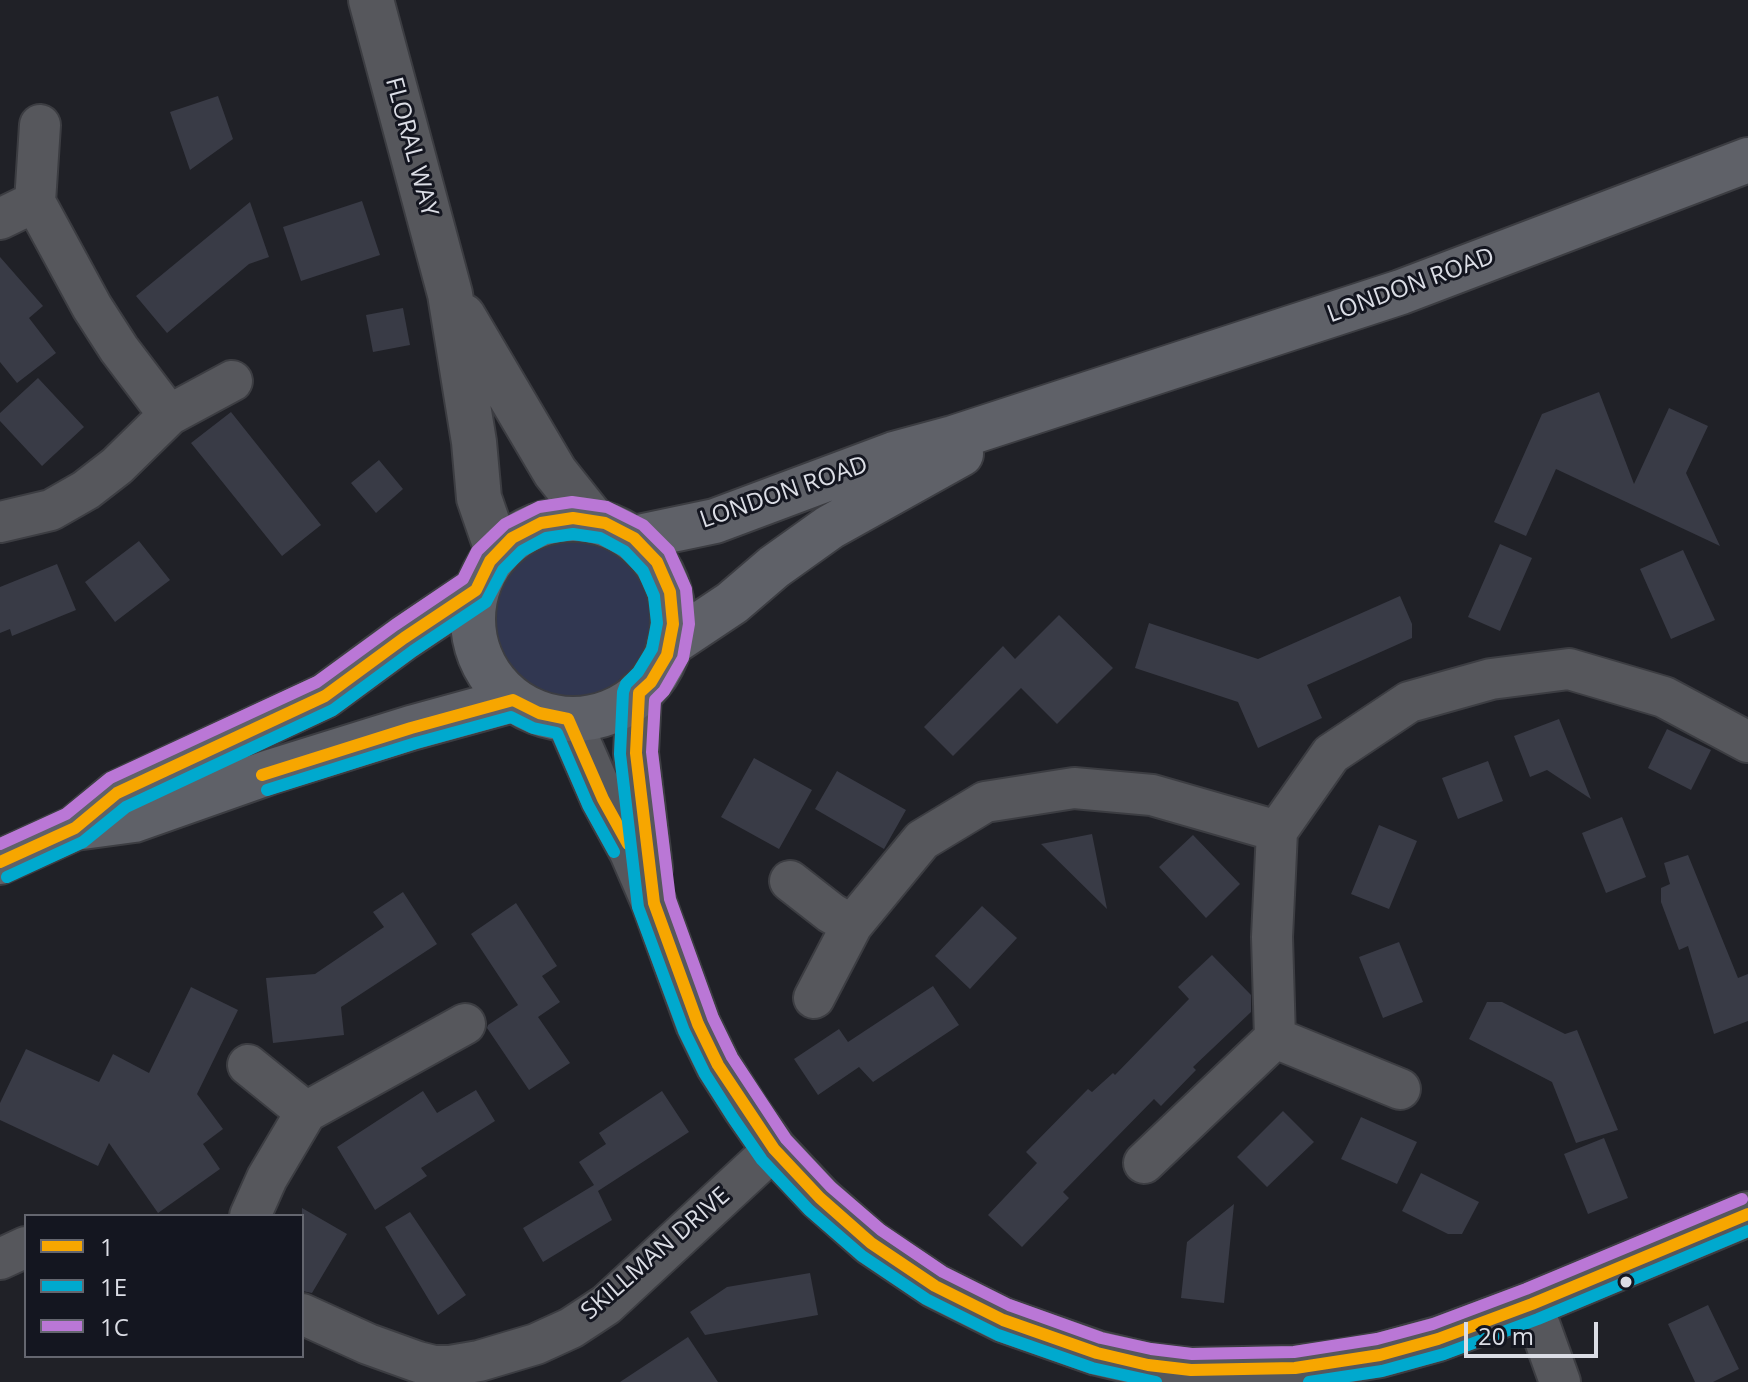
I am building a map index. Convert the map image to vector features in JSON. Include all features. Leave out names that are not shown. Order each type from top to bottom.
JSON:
[{"type":"main road","name":"LONDON ROAD","points":[[634,538],[715,521],[894,454],[953,438],[1401,292],[1748,160]]},
{"type":"main road","name":"LONDON ROAD","points":[[669,645],[732,603],[774,567],[830,527],[946,461],[1070,399]]},
{"type":"main road","points":[[573,518],[594,521],[605,523],[634,538],[657,562],[670,592],[673,624],[667,655],[651,682],[627,704],[598,716],[568,719],[539,713],[513,700],[492,679],[478,653],[472,621],[476,590],[490,561],[512,538],[541,523],[573,518]]},
{"type":"main road","points":[[0,862],[75,828],[117,793],[325,696],[476,590]]},
{"type":"main road","points":[[75,828],[134,820],[270,772],[513,700]]},
{"type":"street","name":"FLORAL WAY","points":[[371,0],[450,294],[474,442],[479,498],[498,553]]},
{"type":"street","points":[[40,125],[18,211],[169,415]]},
{"type":"street","name":"FLORAL WAY","points":[[450,294],[555,472],[594,521]]},
{"type":"street","points":[[0,522],[51,510],[86,490],[117,466],[169,415],[232,381]]},
{"type":"street","points":[[1144,1163],[1275,1038],[1272,937],[1277,831],[1331,754],[1409,702],[1491,679],[1569,669],[1664,697],[1748,742]]},
{"type":"street","points":[[639,693],[636,753],[654,903]]},
{"type":"street","points":[[568,719],[654,903],[698,1024],[718,1065],[774,1149],[820,1198],[871,1243],[935,1286],[1003,1320],[1097,1353],[1148,1365],[1191,1370],[1231,1370],[1295,1368],[1338,1362],[1380,1355],[1438,1339],[1532,1304],[1748,1214]]},
{"type":"street","points":[[814,998],[852,925],[922,840],[985,802],[1074,788],[1152,795],[1277,831]]},
{"type":"street","points":[[790,881],[852,925]]},
{"type":"street","points":[[251,1214],[267,1178],[306,1112],[465,1024]]},
{"type":"street","points":[[1275,1038],[1400,1089]]},
{"type":"street","points":[[248,1065],[306,1112]]},
{"type":"street","name":"SKILLMAN DRIVE","points":[[304,1315],[368,1344],[418,1372],[434,1366],[479,1361],[536,1344],[571,1328],[606,1305],[774,1149]]},
{"type":"street","points":[[0,1259],[24,1248]]},
{"type":"street","points":[[1532,1304],[1560,1382]]},
{"type":"shaded area","points":[[575,538],[606,544],[632,562],[650,588],[656,619],[650,650],[632,676],[606,694],[575,700],[544,694],[518,676],[500,650],[494,619],[500,588],[518,562],[544,544]]},
{"type":"building","points":[[218,96],[233,139],[190,170],[170,112]]},
{"type":"building","points":[[362,201],[380,255],[301,281],[283,227]]},
{"type":"building","points":[[250,202],[269,257],[249,264],[167,333],[136,296]]},
{"type":"building","points":[[0,257],[43,306],[29,318],[56,353],[17,383],[0,362]]},
{"type":"building","points":[[403,308],[410,345],[373,352],[366,315]]},
{"type":"building","points":[[38,378],[84,427],[42,466],[0,421],[0,413]]},
{"type":"building","points":[[1599,392],[1634,484],[1669,408],[1708,426],[1686,473],[1720,546],[1556,469],[1526,536],[1494,522],[1542,414]]},
{"type":"building","points":[[231,412],[321,525],[282,556],[191,443]]},
{"type":"building","points":[[379,460],[403,489],[376,513],[351,483]]},
{"type":"building","points":[[139,541],[170,580],[115,622],[85,582]]},
{"type":"building","points":[[1500,544],[1532,558],[1500,631],[1468,617]]},
{"type":"building","points":[[1683,550],[1715,620],[1671,639],[1640,569]]},
{"type":"building","points":[[57,564],[76,610],[12,636],[10,629],[0,633],[0,587]]},
{"type":"building","points":[[1400,596],[1412,624],[1412,638],[1307,685],[1322,718],[1258,748],[1238,702],[1135,668],[1149,623],[1258,659]]},
{"type":"building","points":[[1059,615],[1113,668],[1057,724],[1021,688],[953,756],[924,727],[1003,646],[1015,659]]},
{"type":"building","points":[[1559,719],[1591,799],[1547,770],[1530,777],[1514,736]]},
{"type":"building","points":[[1667,729],[1711,750],[1691,790],[1648,768]]},
{"type":"building","points":[[754,758],[812,790],[779,849],[721,817]]},
{"type":"building","points":[[1488,761],[1503,801],[1458,819],[1442,778]]},
{"type":"building","points":[[837,771],[906,810],[884,849],[815,809]]},
{"type":"building","points":[[1622,817],[1646,877],[1606,893],[1582,833]]},
{"type":"building","points":[[1379,825],[1417,841],[1389,909],[1351,894]]},
{"type":"building","points":[[1092,834],[1107,909],[1041,844]]},
{"type":"building","points":[[1193,835],[1240,884],[1206,918],[1159,867]]},
{"type":"building","points":[[1688,855],[1738,978],[1748,974],[1748,1021],[1714,1034],[1688,946],[1679,950],[1661,902],[1661,888],[1670,884],[1664,863]]},
{"type":"building","points":[[403,892],[437,944],[341,1007],[344,1035],[273,1043],[266,978],[315,974],[384,927],[373,912]]},
{"type":"building","points":[[516,903],[557,966],[542,976],[560,1002],[538,1017],[570,1063],[529,1090],[487,1028],[518,1005],[471,934]]},
{"type":"building","points":[[982,906],[1017,938],[970,989],[935,956]]},
{"type":"building","points":[[1399,942],[1423,1002],[1383,1018],[1359,957]]},
{"type":"building","points":[[1212,955],[1251,995],[1251,1012],[1193,1067],[1196,1070],[1161,1106],[1154,1099],[1063,1192],[1069,1198],[1022,1247],[988,1215],[1037,1163],[1026,1152],[1088,1089],[1092,1092],[1113,1073],[1115,1075],[1189,999],[1178,987]]},
{"type":"building","points":[[933,986],[959,1025],[873,1082],[859,1067],[818,1095],[794,1059],[839,1029],[848,1042]]},
{"type":"building","points":[[191,987],[238,1010],[197,1094],[223,1129],[203,1144],[220,1169],[158,1213],[109,1143],[98,1166],[0,1120],[0,1103],[26,1049],[99,1082],[113,1054],[149,1073]]},
{"type":"building","points":[[1487,1002],[1502,1002],[1565,1034],[1577,1030],[1618,1130],[1576,1143],[1552,1082],[1469,1039]]},
{"type":"building","points":[[476,1090],[495,1121],[421,1168],[427,1176],[375,1210],[337,1147],[423,1091],[437,1113]]},
{"type":"building","points":[[662,1091],[689,1132],[598,1191],[612,1220],[543,1262],[523,1228],[594,1185],[579,1162],[606,1144],[599,1133]]},
{"type":"building","points":[[1283,1111],[1314,1142],[1267,1187],[1237,1157]]},
{"type":"building","points":[[1361,1117],[1417,1142],[1397,1184],[1341,1159]]},
{"type":"building","points":[[1604,1138],[1628,1198],[1588,1214],[1564,1154]]},
{"type":"building","points":[[1421,1173],[1479,1202],[1462,1234],[1448,1234],[1402,1211]]},
{"type":"building","points":[[1234,1204],[1224,1303],[1181,1298],[1187,1242]]},
{"type":"building","points":[[302,1208],[347,1234],[312,1293],[304,1291]]},
{"type":"building","points":[[410,1212],[466,1295],[438,1315],[385,1227]]},
{"type":"building","points":[[810,1273],[818,1315],[705,1335],[690,1312],[727,1287]]},
{"type":"building","points":[[1708,1305],[1739,1369],[1713,1382],[1695,1382],[1668,1324]]},
{"type":"building","points":[[688,1337],[718,1382],[620,1382]]},
{"type":"transit line","name":"1C","points":[[0,844],[66,814],[110,778],[317,682],[463,579],[477,551],[505,524],[539,507],[572,502],[607,507],[643,525],[669,551],[686,589],[689,624],[683,658],[664,691],[655,700],[652,752],[670,899],[713,1018],[732,1057],[786,1139],[831,1187],[881,1230],[943,1272],[1009,1305],[1101,1338],[1192,1354],[1294,1352],[1377,1339],[1433,1324],[1526,1289],[1742,1199]]},
{"type":"transit line","name":"1","points":[[0,862],[75,828],[117,793],[325,696],[476,590],[490,561],[512,538],[541,523],[573,518],[605,523],[634,538],[657,562],[670,592],[673,624],[667,655],[651,682],[639,693],[636,753],[654,903],[698,1024],[718,1065],[774,1149],[820,1198],[871,1243],[935,1286],[1003,1320],[1097,1353],[1148,1365],[1191,1370],[1295,1368],[1380,1355],[1438,1339],[1532,1304],[1748,1214]]},
{"type":"transit line","name":"1E","points":[[7,877],[83,842],[126,807],[333,710],[486,602],[503,570],[522,551],[546,538],[573,534],[600,538],[624,551],[643,571],[654,596],[657,623],[652,649],[623,692],[620,754],[638,907],[684,1031],[705,1074],[733,1118],[762,1160],[809,1210],[862,1256],[926,1299],[998,1335],[1092,1368],[1156,1382]]},
{"type":"transit line","name":"1","points":[[262,775],[513,700],[539,713],[568,719],[603,799],[628,844]]},
{"type":"transit line","name":"1E","points":[[267,790],[511,717],[533,728],[557,733],[588,805],[614,852]]},
{"type":"transit line","name":"1E","points":[[1309,1382],[1382,1371],[1444,1354],[1538,1319],[1748,1231]]}]
